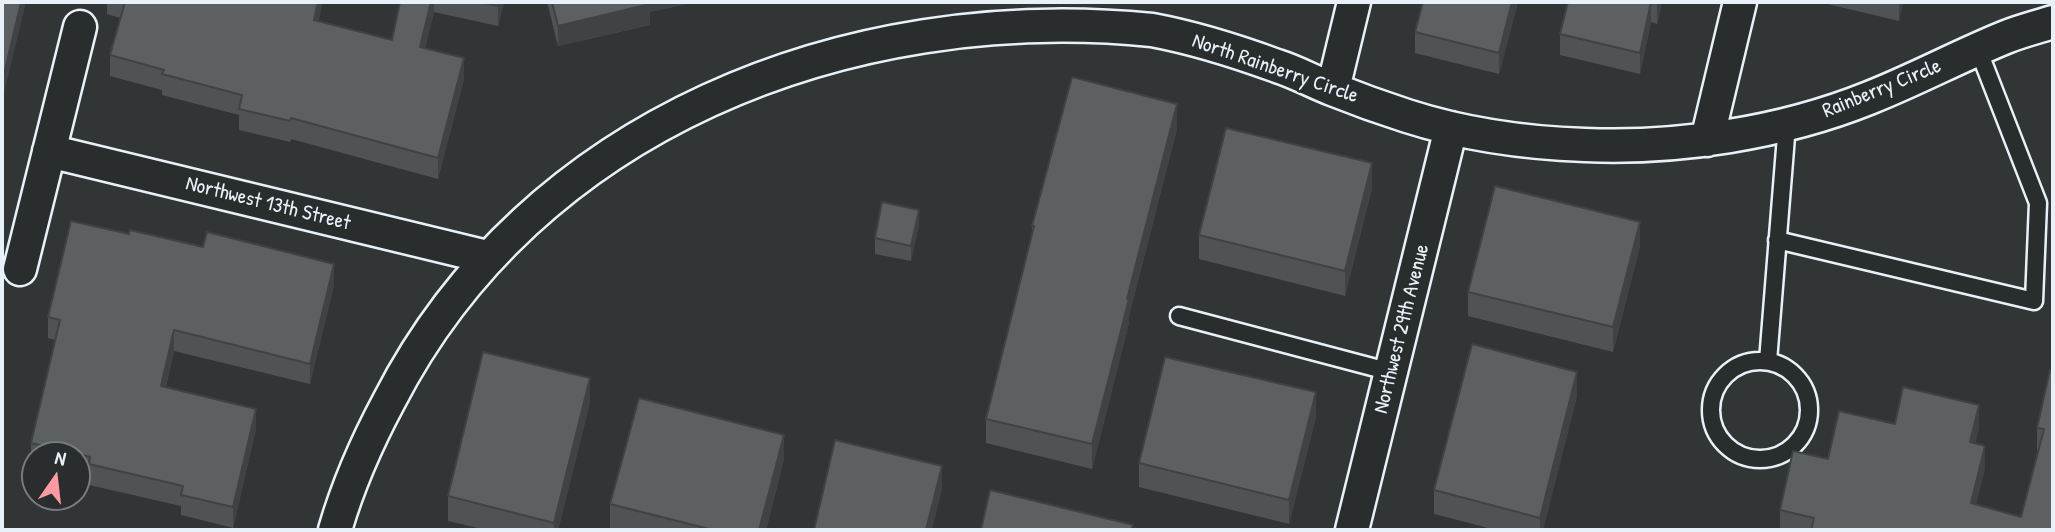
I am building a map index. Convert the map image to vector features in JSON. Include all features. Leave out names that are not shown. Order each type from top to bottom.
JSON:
[{"type":"street","points":[[1333,89],[1354,2]]},
{"type":"street","points":[[1707,140],[1740,2]]},
{"type":"street","name":"North Rainberry Circle","points":[[335,530],[367,443],[405,369],[451,300],[512,230],[552,192],[618,141],[690,99],[766,64],[845,39],[900,27],[982,18],[1052,19],[1148,29],[1203,41],[1282,67],[1411,117],[1451,128],[1529,141],[1584,145],[1640,146],[1707,140]]},
{"type":"street","name":"Rainberry Circle","points":[[1707,140],[1787,124],[1866,100],[2010,35],[2053,22]]},
{"type":"street","points":[[20,269],[79,27]]},
{"type":"street","name":"Northwest 29th Avenue","points":[[1352,530],[1451,128]]},
{"type":"street","name":"Northwest 13th Street","points":[[49,152],[487,257]]},
{"type":"lane","points":[[1777,240],[2034,301],[2038,203],[1978,49]]},
{"type":"lane","points":[[1768,361],[1787,124]]},
{"type":"lane","points":[[1179,316],[1391,372]]},
{"type":"lane","points":[[1753,361],[1768,361],[1783,366],[1805,388],[1809,402],[1809,418],[1804,432],[1795,444],[1783,453],[1768,458],[1753,458],[1738,453],[1725,444],[1716,432],[1712,402],[1717,387],[1726,375],[1738,366],[1753,361]]},
{"type":"building","points":[[2,2],[21,2],[2,83]]},
{"type":"building","points":[[125,2],[318,2],[314,20],[392,40],[400,2],[431,2],[420,47],[464,58],[438,158],[291,118],[290,121],[239,109],[242,95],[162,74],[164,70],[110,55]]},
{"type":"building","points":[[481,2],[499,2],[498,6]]},
{"type":"building","points":[[552,2],[650,2],[650,4],[558,26]]},
{"type":"building","points":[[1423,2],[1512,2],[1499,53],[1415,32]]},
{"type":"building","points":[[1568,2],[1651,2],[1640,53],[1560,34]]},
{"type":"building","points":[[1072,77],[1177,104],[1092,444],[986,419],[1032,226]]},
{"type":"building","points":[[1226,128],[1372,163],[1345,271],[1199,235]]},
{"type":"building","points":[[1495,186],[1640,222],[1613,327],[1468,292]]},
{"type":"building","points":[[882,202],[919,210],[911,246],[875,238]]},
{"type":"building","points":[[71,221],[129,234],[130,230],[203,247],[207,232],[334,264],[310,364],[174,330],[161,386],[256,409],[233,507],[181,495],[183,486],[91,464],[91,441],[31,441],[60,320],[48,317]]},
{"type":"building","points":[[1472,344],[1577,372],[1540,518],[1434,490]]},
{"type":"building","points":[[483,352],[590,378],[554,523],[448,496]]},
{"type":"building","points":[[1165,357],[1316,392],[1289,500],[1139,463]]},
{"type":"building","points":[[2050,370],[2053,371],[2053,530],[1811,530],[1814,518],[1780,510],[1793,451],[1828,459],[1839,411],[1895,424],[1903,387],[1979,405],[1970,442],[1985,446],[1971,503],[2021,517],[2044,429],[2037,428]]},
{"type":"building","points":[[639,398],[784,435],[759,530],[713,530],[610,504]]},
{"type":"building","points":[[835,440],[942,466],[926,530],[814,530]]},
{"type":"building","points":[[990,490],[1133,525],[1131,530],[981,530]]}]
